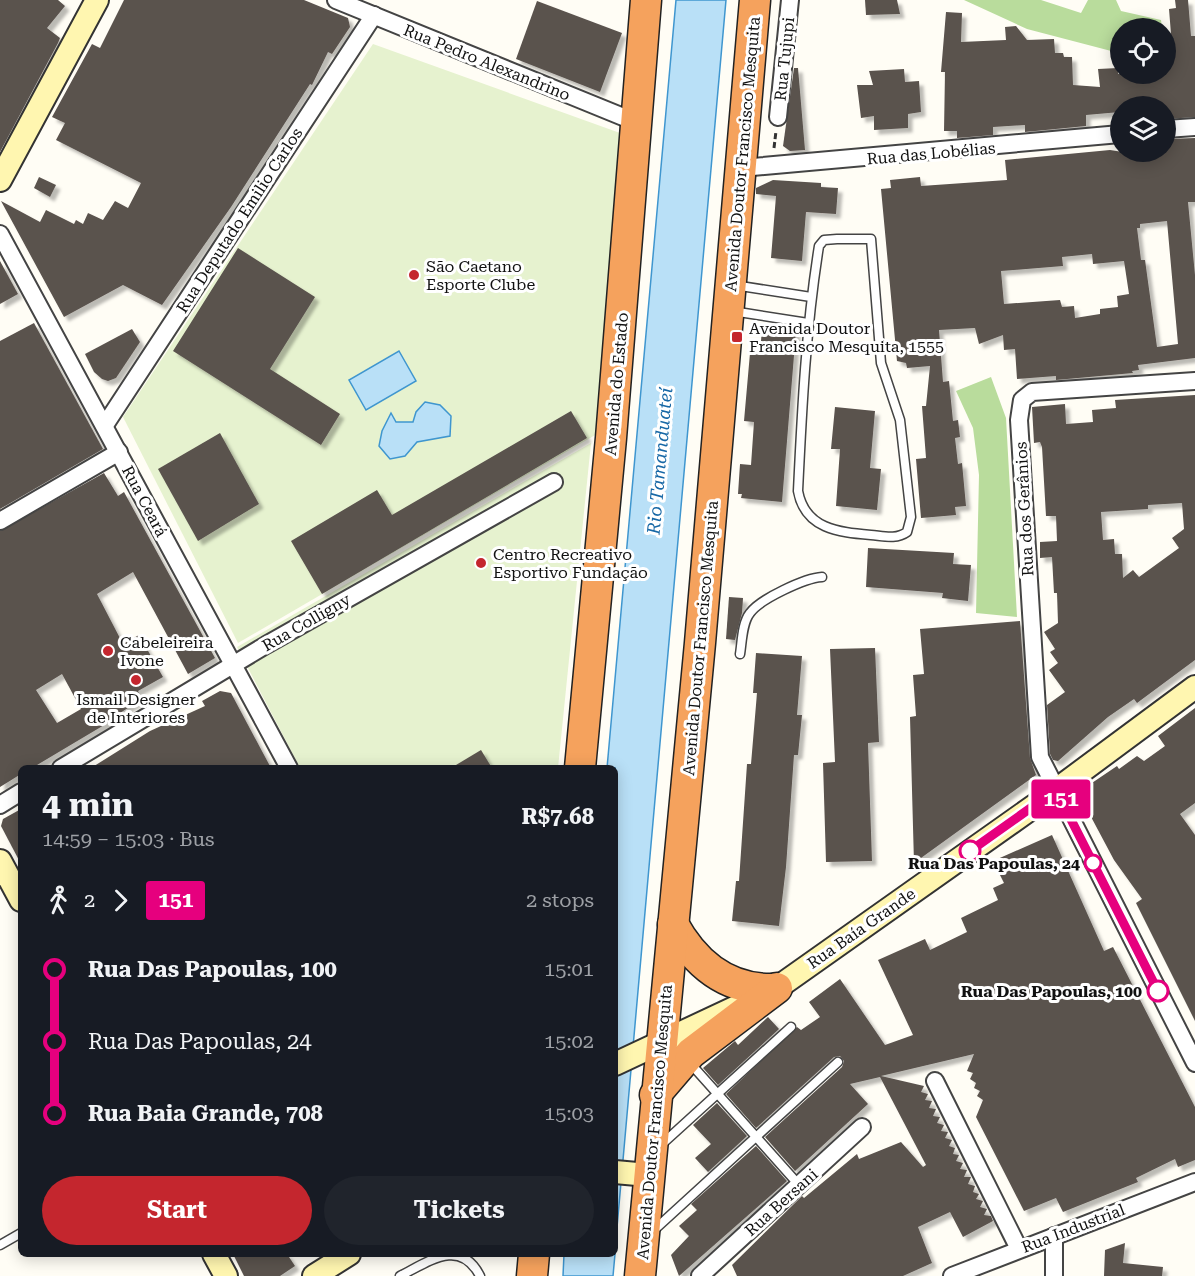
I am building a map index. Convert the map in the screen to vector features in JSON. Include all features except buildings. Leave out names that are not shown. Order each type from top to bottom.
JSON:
[{"type":"highway","name":"Avenida do Estado","points":[[580,765],[638,123],[646,0]]},
{"type":"highway","name":"Avenida Doutor Francisco Mesquita","points":[[640,1276],[644,1239],[634,1169],[655,1095],[661,1053],[755,0]]},
{"type":"highway","points":[[673,924],[687,945],[712,971],[739,987],[775,989]]},
{"type":"highway","points":[[661,1053],[775,989]]},
{"type":"main road","points":[[0,180],[97,0]]},
{"type":"main road","name":"Rua Baía Grande","points":[[775,989],[1056,790],[1195,687]]},
{"type":"main road","points":[[0,861],[18,894]]},
{"type":"main road","points":[[618,1063],[661,1053]]},
{"type":"main road","points":[[216,1257],[226,1276]]},
{"type":"main road","points":[[314,1276],[344,1257]]},
{"type":"street","name":"Rua Pedro Alexandrino","points":[[336,0],[638,123]]},
{"type":"street","name":"Rua Tujupi","points":[[778,117],[790,0]]},
{"type":"street","name":"Rua Deputado Emilio Carlos","points":[[105,425],[374,15]]},
{"type":"street","points":[[1176,128],[1195,127]]},
{"type":"street","name":"Rua das Lobélias","points":[[741,168],[1110,135]]},
{"type":"street","name":"Rua Ceará","points":[[0,234],[287,765]]},
{"type":"street","name":"Rua dos Gerânios","points":[[1195,381],[1032,392],[1022,400],[1019,420],[1040,757],[1195,1063]]},
{"type":"street","points":[[0,521],[119,452]]},
{"type":"street","name":"Rua Colligny","points":[[66,765],[233,664],[555,482]]},
{"type":"street","points":[[0,805],[18,794]]},
{"type":"street","points":[[935,1081],[1019,1249]]},
{"type":"street","name":"Rua Bersani","points":[[700,1276],[862,1127]]},
{"type":"street","name":"Rua Industrial","points":[[952,1276],[1195,1182]]},
{"type":"street","points":[[1054,1236],[1054,1276]]},
{"type":"lane","points":[[871,239],[881,363],[900,420],[911,517],[910,526],[902,536],[839,532],[823,527],[813,520],[800,502],[798,491],[808,323],[820,242],[871,239]]},
{"type":"lane","points":[[730,298],[811,297]]},
{"type":"lane","points":[[730,298],[808,323]]},
{"type":"lane","points":[[740,654],[746,620],[756,606],[808,579],[822,578]]},
{"type":"lane","points":[[634,1169],[718,1095],[790,1027]]},
{"type":"lane","points":[[661,1053],[718,1095],[800,1186]]},
{"type":"lane","points":[[644,1239],[838,1062]]},
{"type":"lane","points":[[0,1245],[18,1235]]},
{"type":"lane","points":[[400,1276],[437,1257]]},
{"type":"lane","points":[[464,1257],[468,1259],[480,1276]]},
{"type":"path","points":[[772,166],[778,117]]},
{"type":"green space","points":[[964,0],[1041,0],[1081,13],[1088,0],[1116,0],[1121,11],[1152,18],[1110,18],[1110,51],[1027,29]]},
{"type":"green space","name":"São Caetano Esporte Clube","points":[[373,44],[620,133],[597,434],[238,643],[123,417]]},
{"type":"green space","points":[[991,377],[1006,418],[1017,617],[976,613],[979,475],[973,428],[956,391]]},
{"type":"green space","name":"Centro Recreativo Esportivo Fundação","points":[[591,443],[558,765],[298,765],[237,647]]},
{"type":"water","name":"Rio Tamanduateí","points":[[676,0],[726,0],[618,1216],[618,765],[607,765]]},
{"type":"water","points":[[399,351],[416,381],[366,410],[349,380]]},
{"type":"water","points":[[425,402],[440,405],[451,416],[450,436],[417,442],[405,456],[390,459],[379,446],[382,431],[391,413],[396,422],[413,422],[416,412]]},
{"type":"water","points":[[564,1257],[615,1257],[613,1276],[563,1276]]},
{"type":"bus line","name":"151","points":[[970,851],[1056,790],[1158,991]]},
{"type":"place","name":"São Caetano Esporte Clube","points":[[414,275]]},
{"type":"place","name":"Avenida Doutor Francisco Mesquita, 1555","points":[[737,337]]},
{"type":"place","name":"Centro Recreativo Esportivo Fundação","points":[[481,563]]},
{"type":"place","name":"Cabeleireira Ivone","points":[[108,651]]},
{"type":"place","name":"Ismail Designer de Interiores","points":[[136,680]]},
{"type":"place","name":"Rua Das Papoulas, 24","points":[[1093,863]]},
{"type":"place","name":"Rua Das Papoulas, 100","points":[[1158,991]]}]
